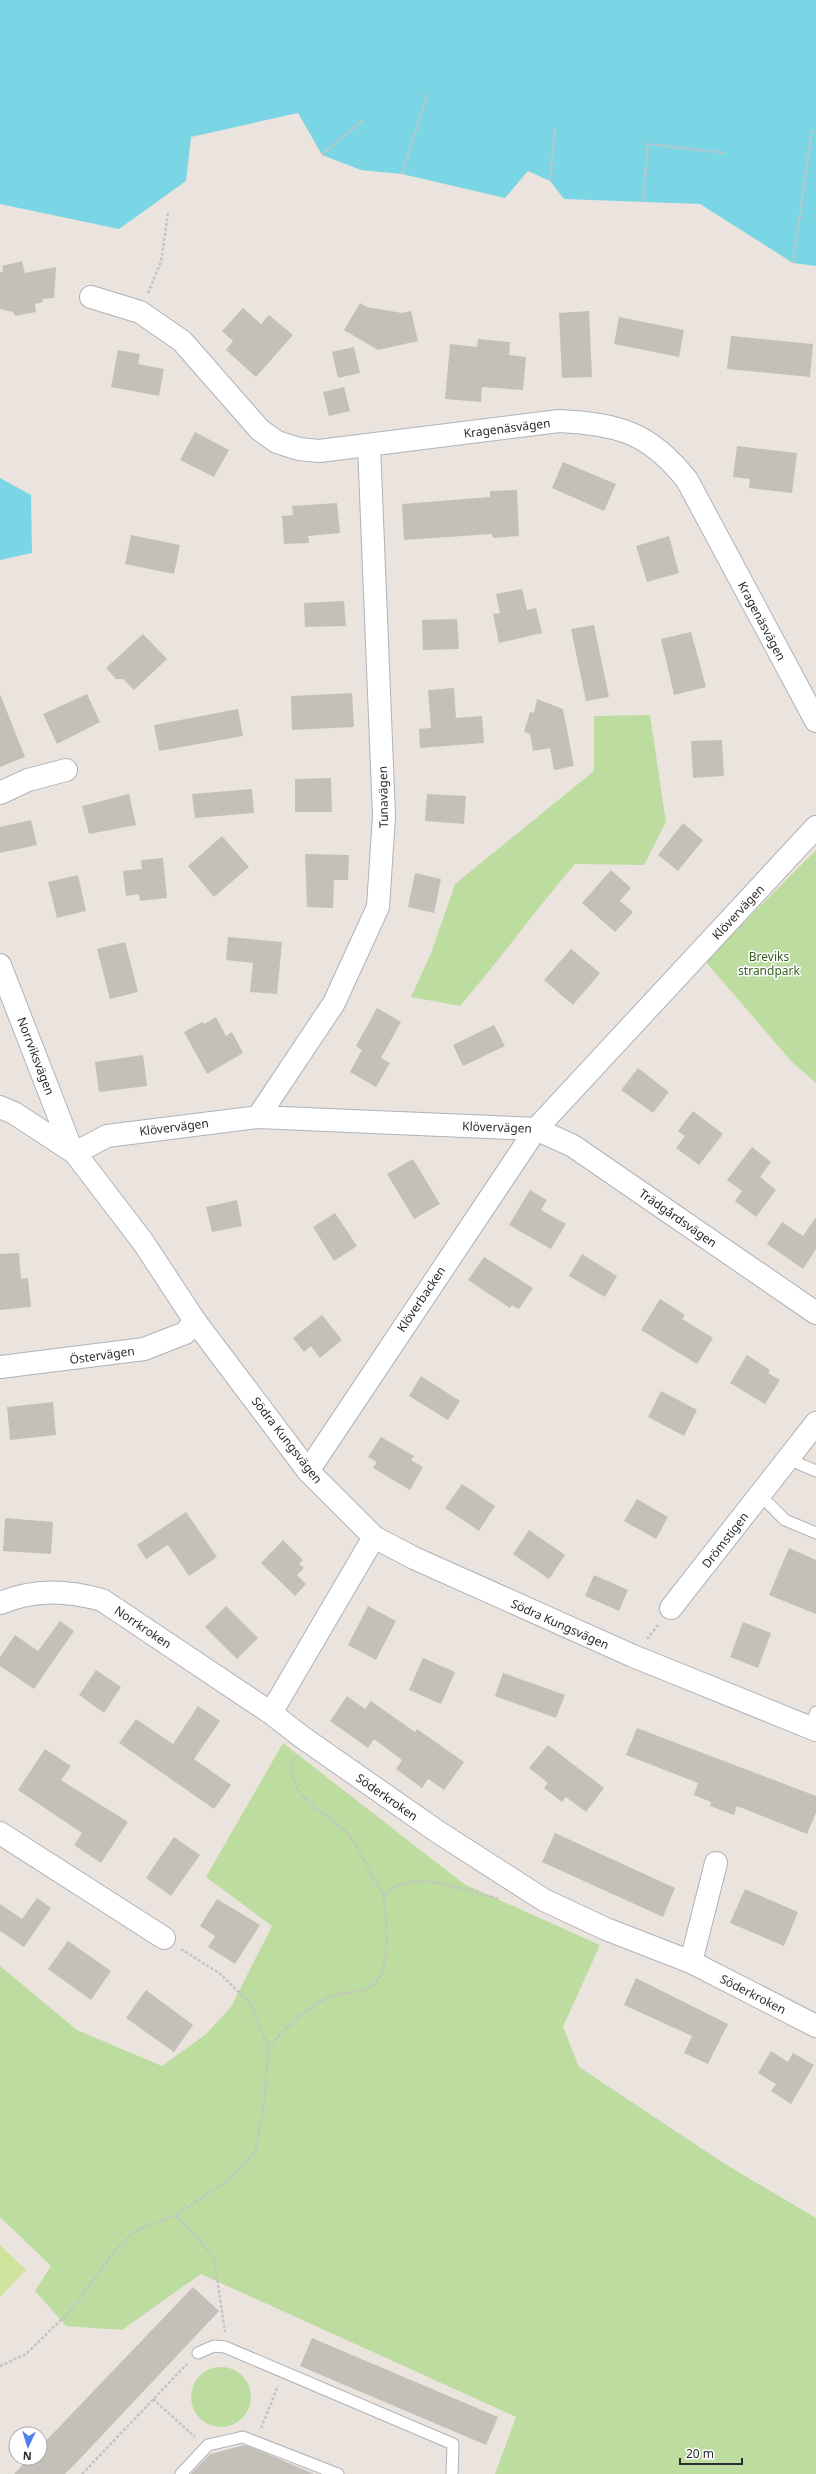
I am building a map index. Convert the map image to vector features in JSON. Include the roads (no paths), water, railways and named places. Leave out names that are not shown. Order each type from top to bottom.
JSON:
[{"type":"street","name":"Kragenäsvägen","points":[[91,297],[140,312],[182,341],[260,430],[277,442],[299,449],[319,451],[559,421],[590,423],[645,439],[672,460],[687,480],[816,721]]},
{"type":"street","name":"Tunavägen","points":[[258,1117],[334,1003],[378,907],[384,816],[369,445]]},
{"type":"street","points":[[0,793],[28,780],[66,770]]},
{"type":"street","name":"Klövervägen","points":[[73,1150],[106,1136],[258,1117],[536,1129],[816,827]]},
{"type":"street","name":"Norrviksvägen","points":[[0,965],[73,1150]]},
{"type":"street","name":"Södra Kungsvägen","points":[[0,1107],[14,1113],[73,1150],[143,1242],[195,1320],[308,1471],[374,1537],[414,1558],[633,1656],[814,1723]]},
{"type":"street","name":"Trädgårdsvägen","points":[[536,1129],[573,1146],[816,1313]]},
{"type":"street","name":"Klöverbacken","points":[[308,1471],[536,1129]]},
{"type":"street","name":"Östervägen","points":[[0,1367],[144,1349],[185,1333],[195,1320]]},
{"type":"street","name":"Drömstigen","points":[[671,1608],[816,1423]]},
{"type":"street","points":[[271,1713],[374,1537]]},
{"type":"street","name":"Norrkroken","points":[[0,1604],[20,1595],[51,1591],[78,1593],[102,1600],[271,1713]]},
{"type":"street","name":"Söderkroken","points":[[271,1713],[302,1737],[438,1832],[544,1900],[606,1929],[691,1962],[816,2026]]},
{"type":"street","points":[[0,1833],[164,1938]]},
{"type":"street","points":[[691,1962],[716,1863]]},
{"type":"lane","points":[[788,1460],[816,1471]]},
{"type":"lane","points":[[760,1495],[785,1520],[816,1533]]},
{"type":"lane","points":[[198,2352],[214,2346],[225,2347],[453,2444],[452,2474]]},
{"type":"lane","points":[[181,2474],[208,2445],[243,2437],[338,2474]]},
{"type":"water","points":[[0,0],[816,0],[816,266],[793,263],[700,204],[564,199],[550,181],[528,171],[505,198],[402,174],[361,170],[322,155],[298,113],[191,137],[186,181],[119,229],[0,204]]},
{"type":"water","points":[[0,478],[31,495],[32,553],[0,560]]},
{"type":"park label","name":"Breviks strandpark","points":[[769,963]]}]
